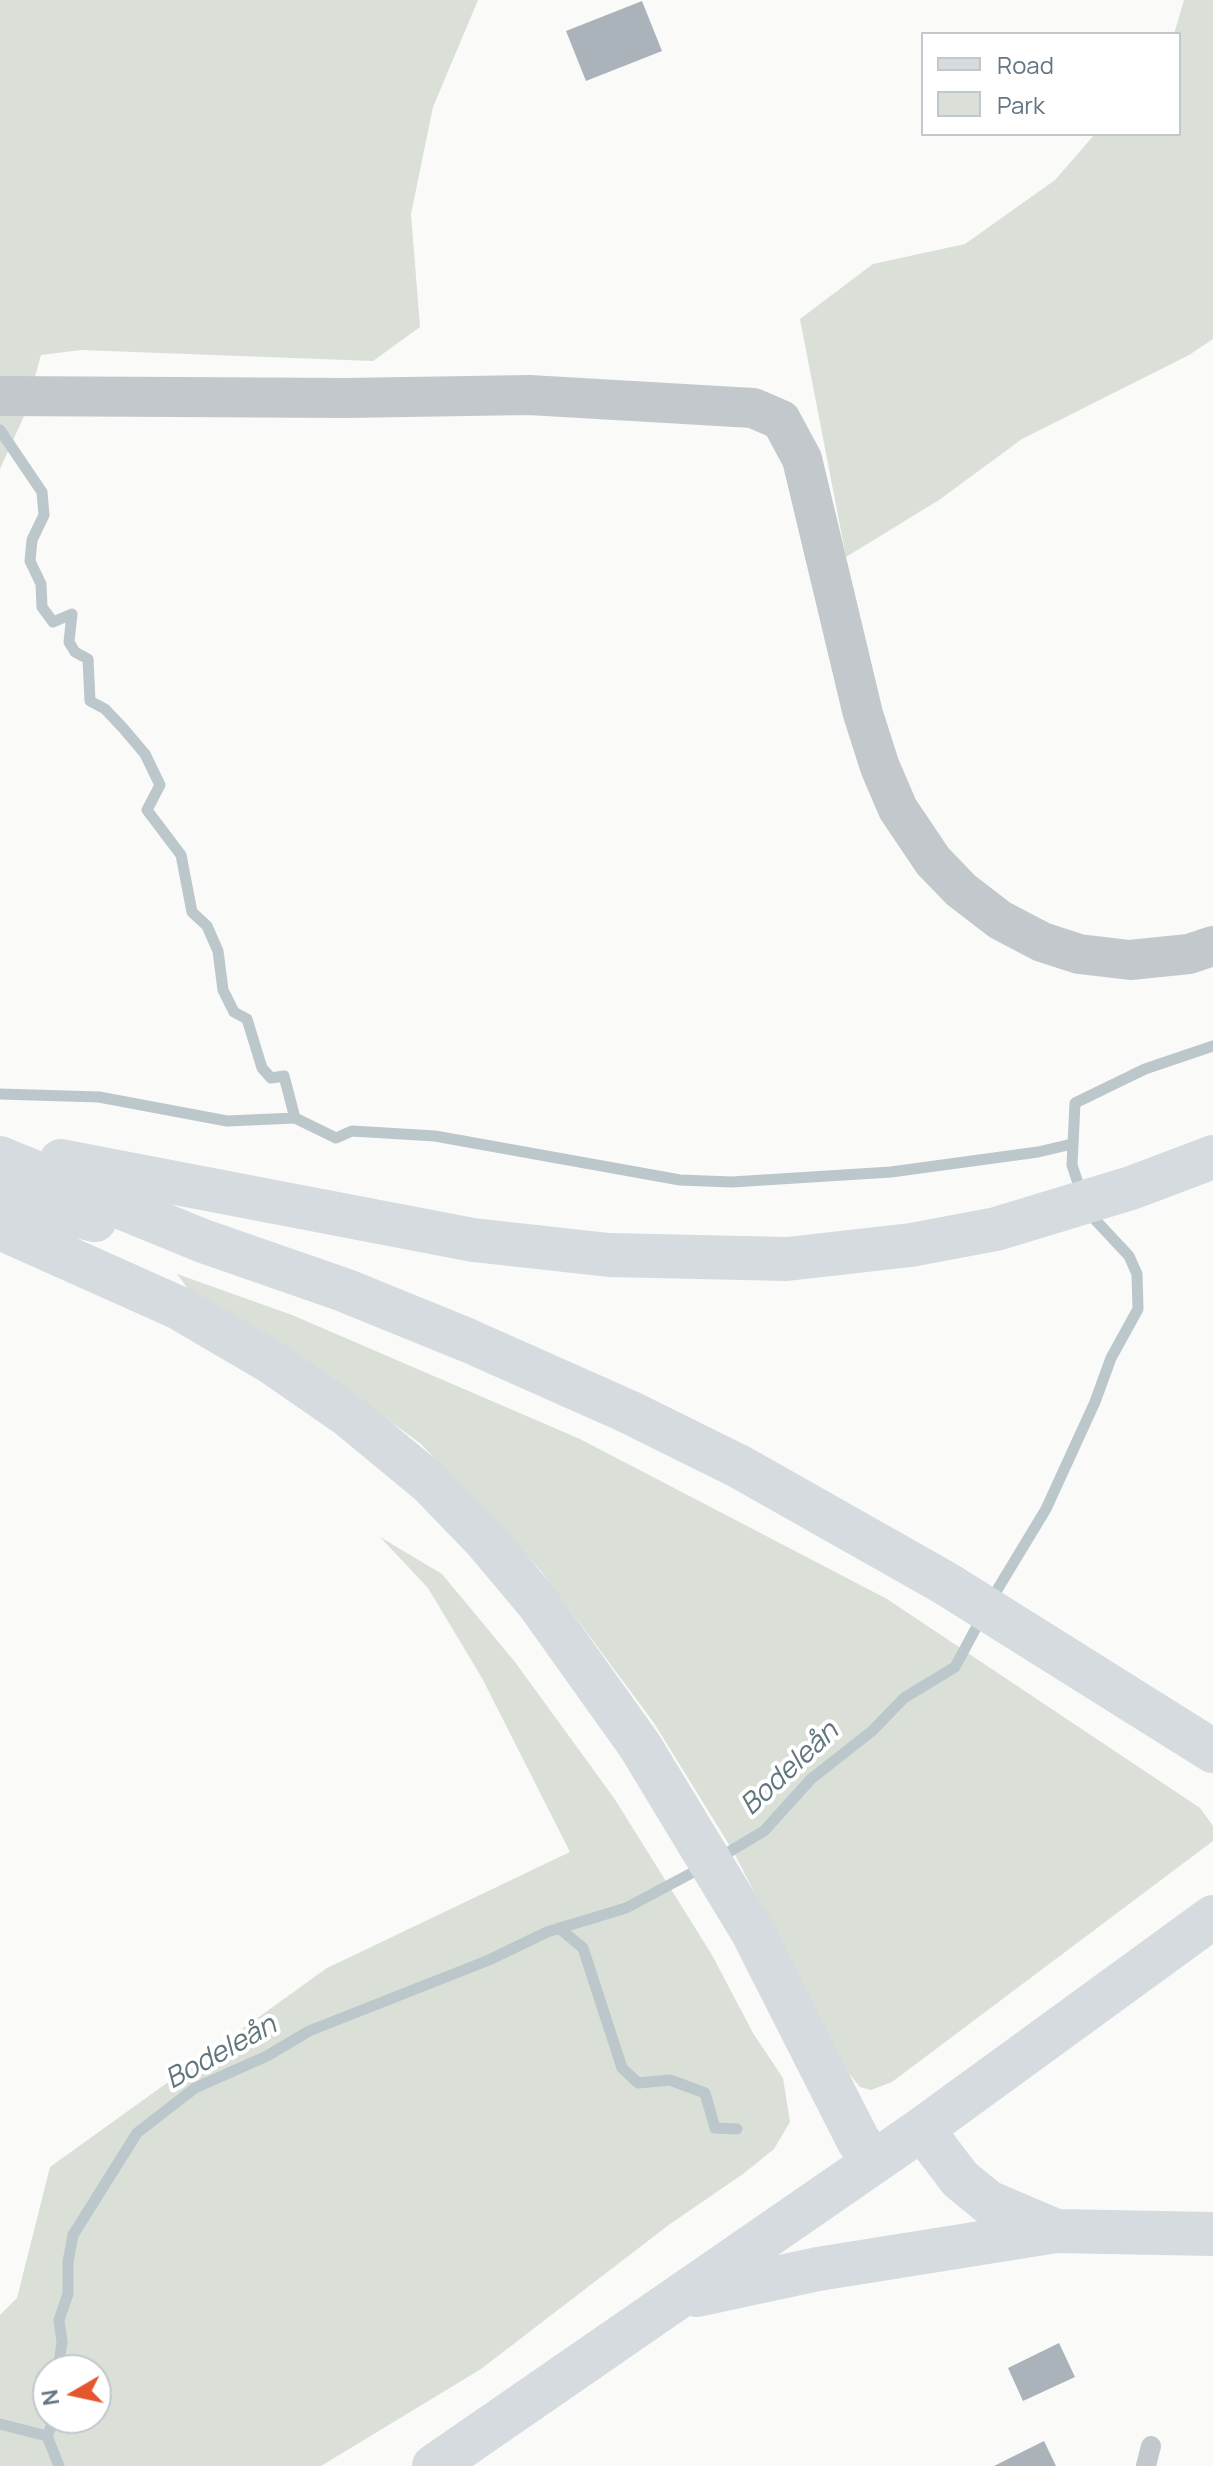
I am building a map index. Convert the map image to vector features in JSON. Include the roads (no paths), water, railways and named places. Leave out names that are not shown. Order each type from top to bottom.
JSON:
[{"type":"main road","points":[[0,1149],[473,1240],[609,1255],[787,1259],[941,1240],[1042,1216],[1131,1188],[1213,1157]]},
{"type":"main road","points":[[0,1158],[203,1241],[453,1334],[629,1412],[740,1467],[945,1583],[1213,1751]]},
{"type":"main road","points":[[0,1197],[203,1241]]},
{"type":"main road","points":[[0,1228],[179,1308],[271,1362],[349,1416],[430,1483],[486,1541],[538,1603],[640,1746],[752,1931],[825,2078],[874,2162]]},
{"type":"main road","points":[[434,2466],[922,2129],[1213,1917]]},
{"type":"main road","points":[[922,2129],[960,2179],[988,2202],[1056,2231]]},
{"type":"main road","points":[[675,2300],[818,2269],[1056,2231],[1213,2234]]},
{"type":"street","points":[[0,396],[346,398],[529,395],[753,408],[781,420],[802,459],[863,714],[880,767],[898,809],[933,861],[961,890],[1000,920],[1042,942],[1079,954],[1130,960],[1189,954],[1213,946]]},
{"type":"waterway","points":[[0,430],[42,492],[44,515],[32,540],[30,561],[41,584],[42,607],[53,622],[72,614],[69,642],[75,652],[88,659],[90,701],[105,709],[145,754],[160,785],[147,810],[181,855],[192,912],[207,926],[218,951],[223,990],[234,1012],[247,1019],[262,1068],[271,1078],[284,1076],[295,1118],[336,1138],[352,1131],[435,1136],[680,1180],[732,1182],[891,1172],[1038,1152],[1072,1144]]},
{"type":"waterway","name":"Bodeleån","points":[[1082,1195],[1072,1165],[1075,1103],[1145,1069],[1213,1046]]},
{"type":"waterway","points":[[0,1094],[99,1097],[227,1121],[295,1118]]},
{"type":"waterway","name":"Bodeleån","points":[[991,1600],[1046,1509],[1095,1402],[1111,1358],[1138,1309],[1137,1274],[1129,1256],[1087,1211]]},
{"type":"waterway","name":"Bodeleån","points":[[717,1859],[764,1831],[811,1779],[872,1731],[904,1698],[955,1667],[983,1615]]},
{"type":"waterway","name":"Bodeleån","points":[[60,2354],[59,2320],[68,2294],[68,2262],[73,2235],[137,2133],[195,2088],[267,2056],[309,2031],[489,1960],[547,1932],[626,1908],[703,1867]]},
{"type":"waterway","points":[[559,1928],[583,1948],[622,2068],[638,2083],[670,2080],[705,2093],[715,2128],[737,2129]]},
{"type":"waterway","points":[[0,2424],[47,2436]]},
{"type":"waterway","name":"Bodeleån","points":[[48,2434],[59,2466]]}]
